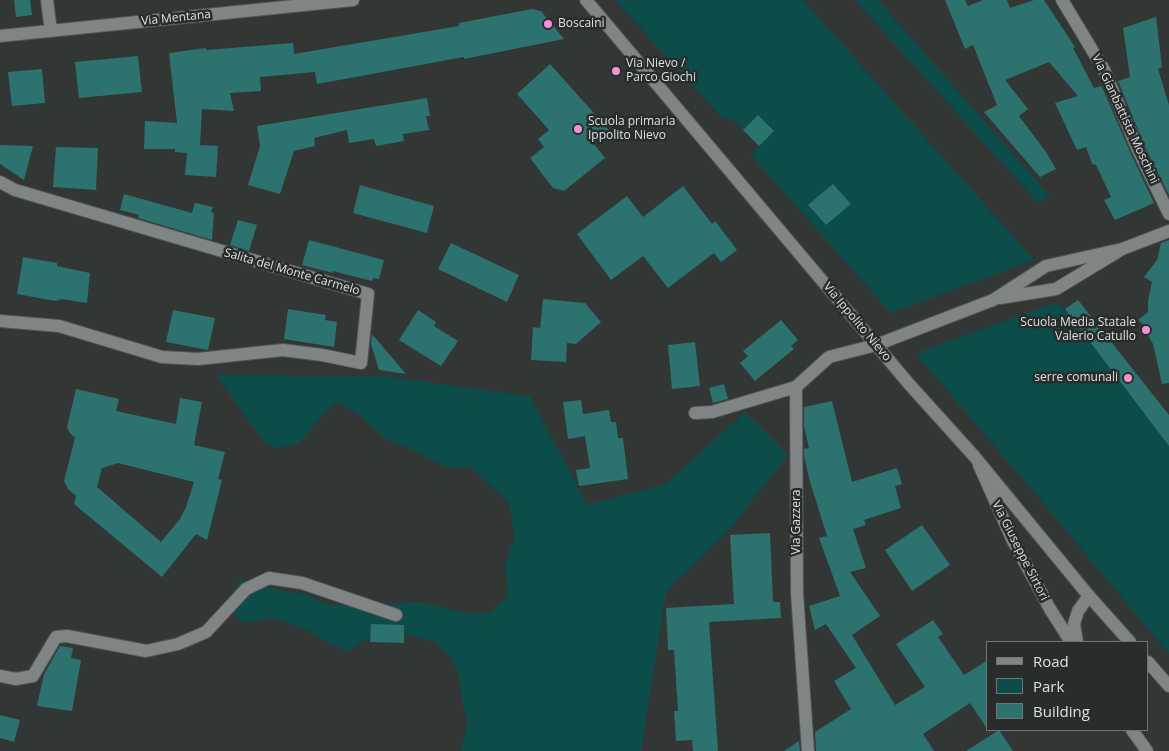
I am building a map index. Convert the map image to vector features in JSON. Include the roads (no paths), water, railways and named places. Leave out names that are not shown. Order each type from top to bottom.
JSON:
[{"type":"street","points":[[47,0],[51,31]]},
{"type":"street","name":"Via Mentana","points":[[0,36],[299,3],[353,0]]},
{"type":"street","name":"Via Ippolito Nievo","points":[[586,0],[876,345],[974,456],[1089,596],[1129,641]]},
{"type":"street","name":"Via Gianbattista Moschini","points":[[1062,0],[1103,68],[1138,150],[1169,214]]},
{"type":"street","name":"Salita del Monte Carmelo","points":[[0,182],[15,190],[368,294],[361,363],[322,355],[282,350],[198,359],[162,357],[59,326],[0,322]]},
{"type":"street","points":[[993,300],[1046,266],[1122,249],[1169,231]]},
{"type":"street","points":[[695,413],[712,412],[796,386],[829,357],[876,345],[993,300],[1056,289],[1122,249]]},
{"type":"street","name":"Via Gazzera","points":[[796,386],[797,593],[808,751]]},
{"type":"street","name":"Via Giuseppe Sirtori","points":[[974,456],[1013,541],[1050,609],[1070,641]]},
{"type":"street","points":[[0,676],[16,679],[33,676],[56,638],[67,636],[146,651],[178,644],[206,632],[246,588],[268,578],[302,583],[396,615]]},
{"type":"street","points":[[1077,641],[1074,624],[1078,611],[1089,596]]},
{"type":"street","points":[[1149,663],[1169,686]]},
{"type":"street","points":[[1133,731],[1146,751]]},
{"type":"place","name":"Boscaini","points":[[548,24]]},
{"type":"place","name":"Via Nievo / Parco Giochi","points":[[616,71]]},
{"type":"place","name":"Scuola primaria Ippolito Nievo","points":[[578,129]]},
{"type":"place","name":"Scuola Media Statale Valerio Catullo","points":[[1146,330]]},
{"type":"place","name":"serre comunali","points":[[1128,378]]}]
